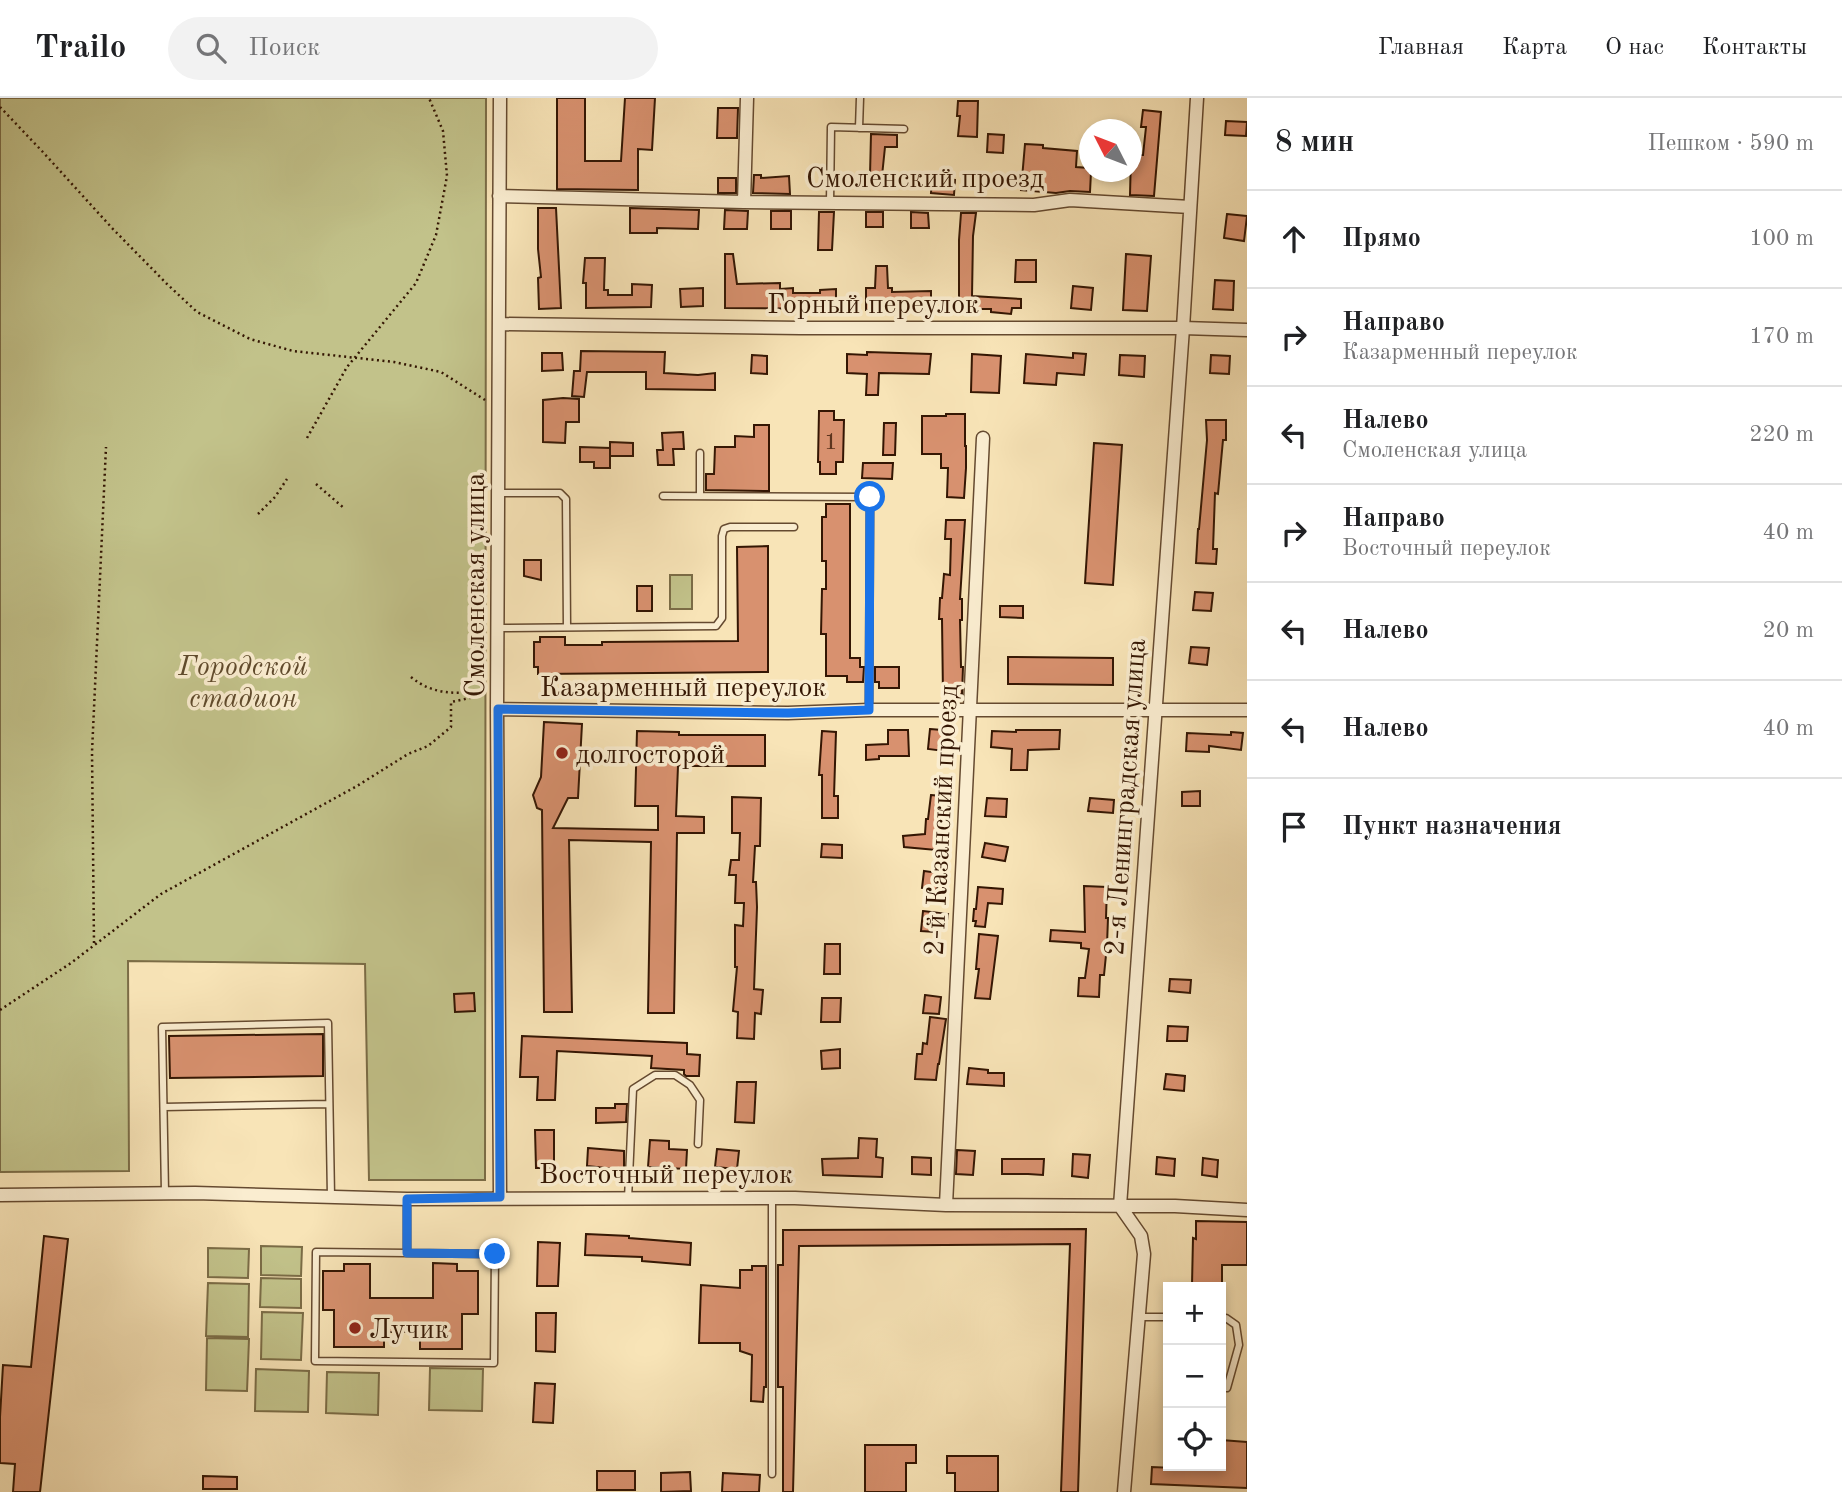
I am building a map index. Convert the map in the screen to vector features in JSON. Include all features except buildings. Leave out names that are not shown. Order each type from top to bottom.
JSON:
[{"type":"street","name":"Смоленская улица","points":[[500,98],[500,1197]]},
{"type":"street","points":[[744,202],[747,98]]},
{"type":"street","name":"2-я Ленинградская улица","points":[[1119,1206],[1197,98]]},
{"type":"street","name":"Смоленский проезд","points":[[499,196],[1034,205],[1070,200],[1190,207]]},
{"type":"street","name":"Горный переулок","points":[[500,324],[1247,330]]},
{"type":"street","name":"2-й Казанский проезд","points":[[946,1205],[983,438]]},
{"type":"street","name":"Казарменный переулок","points":[[498,709],[788,713],[869,710],[1247,710]]},
{"type":"street","name":"Восточный переулок","points":[[0,1195],[165,1194],[407,1199],[795,1198],[946,1205],[1175,1206],[1247,1210]]},
{"type":"street","points":[[1119,1206],[1141,1236],[1144,1254],[1124,1492]]},
{"type":"lane","points":[[859,128],[860,98]]},
{"type":"lane","points":[[830,203],[831,127],[904,129]]},
{"type":"lane","points":[[700,453],[700,496]]},
{"type":"lane","points":[[499,493],[560,493],[566,499],[567,627]]},
{"type":"lane","points":[[663,496],[870,497],[869,710]]},
{"type":"lane","points":[[498,628],[716,626],[722,618],[724,529],[794,527]]},
{"type":"lane","points":[[165,1194],[162,1027],[328,1023],[331,1197]]},
{"type":"lane","points":[[628,1199],[633,1089],[655,1076],[675,1075],[690,1085],[700,1100],[698,1144]]},
{"type":"lane","points":[[164,1107],[329,1104]]},
{"type":"lane","points":[[772,1198],[772,1474]]},
{"type":"lane","points":[[407,1199],[407,1253]]},
{"type":"lane","points":[[316,1252],[407,1253],[495,1254],[494,1363],[315,1361],[316,1252]]},
{"type":"lane","points":[[1139,1317],[1163,1317]]},
{"type":"lane","points":[[1226,1318],[1236,1325],[1238,1345],[1227,1388]]},
{"type":"path","points":[[307,438],[347,367],[416,283],[436,235],[447,176],[443,131],[429,98]]},
{"type":"path","points":[[0,107],[121,237],[197,312],[250,339],[293,351],[394,362],[441,372],[499,409]]},
{"type":"path","points":[[94,945],[92,752],[106,447]]},
{"type":"path","points":[[258,514],[275,497],[287,479]]},
{"type":"path","points":[[316,484],[345,509]]},
{"type":"path","points":[[411,677],[423,687],[450,694],[498,692]]},
{"type":"path","points":[[0,1010],[94,945],[161,894],[357,786],[408,754],[429,746],[451,727],[451,702],[498,692]]},
{"type":"green space","name":"Городской стадион","points":[[0,98],[486,98],[485,1180],[369,1180],[365,964],[128,961],[129,1171],[0,1172]]},
{"type":"green space","points":[[670,575],[692,575],[692,609],[670,609]]},
{"type":"green space","points":[[261,1246],[302,1247],[301,1276],[261,1275]]},
{"type":"green space","points":[[208,1248],[249,1249],[248,1278],[208,1277]]},
{"type":"green space","points":[[261,1278],[301,1279],[301,1308],[260,1307]]},
{"type":"green space","points":[[208,1283],[249,1284],[248,1337],[206,1336]]},
{"type":"green space","points":[[262,1312],[303,1313],[301,1360],[261,1359]]},
{"type":"green space","points":[[207,1338],[249,1339],[247,1391],[206,1390]]},
{"type":"green space","points":[[430,1368],[483,1369],[482,1411],[429,1410]]},
{"type":"green space","points":[[256,1369],[309,1371],[308,1412],[255,1411]]},
{"type":"green space","points":[[327,1372],[379,1373],[378,1415],[326,1413]]},
{"type":"place","name":"долгосторой","points":[[562,753]]},
{"type":"place","name":"Лучик","points":[[355,1328]]},
{"type":"route","points":[[495,1254],[407,1253],[407,1199],[500,1197],[498,709],[788,713],[869,710],[870,497]]}]
